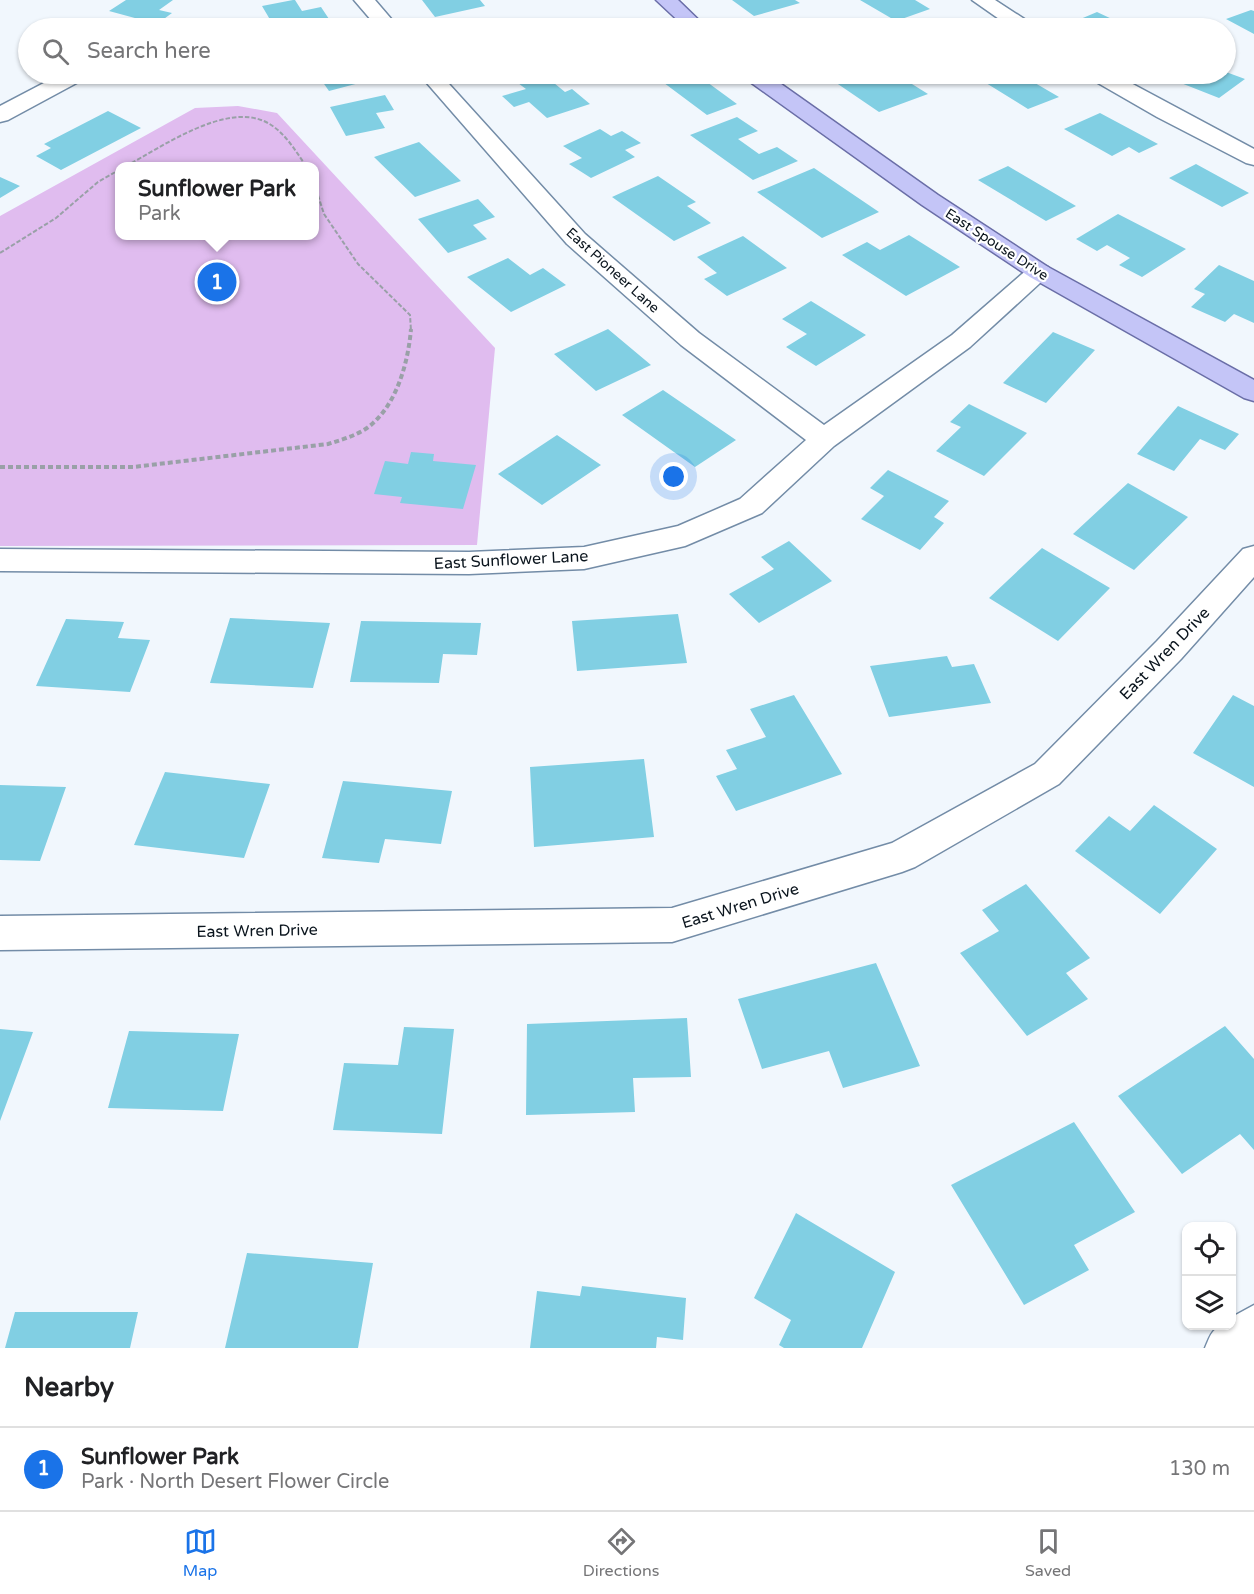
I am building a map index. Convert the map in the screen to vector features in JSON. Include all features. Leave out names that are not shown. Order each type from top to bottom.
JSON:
[{"type":"main road","points":[[666,0],[686,18]]},
{"type":"main road","name":"East Spouse Drive","points":[[768,84],[902,181],[1039,272],[1254,392]]},
{"type":"street","points":[[364,0],[380,18]]},
{"type":"street","points":[[982,0],[1010,18]]},
{"type":"street","points":[[0,115],[57,84]]},
{"type":"street","name":"East Pioneer Lane","points":[[438,84],[576,239],[690,339],[824,440]]},
{"type":"street","points":[[1116,84],[1254,158]]},
{"type":"street","name":"East Sunflower Lane","points":[[0,560],[469,563],[584,558],[685,535],[751,506],[824,440],[961,341],[1039,272]]},
{"type":"street","name":"East Wren Drive","points":[[0,933],[672,925],[902,856],[1047,774],[1169,650],[1254,557]]},
{"type":"street","points":[[1228,1348],[1254,1328]]},
{"type":"path","points":[[134,162],[219,118],[252,116],[275,128],[303,162]]},
{"type":"path","points":[[0,253],[56,218],[90,189],[115,173]]},
{"type":"path","points":[[0,467],[134,467],[328,444],[353,436],[373,424],[401,377],[411,344],[410,315],[358,264],[324,214],[319,197]]},
{"type":"shaded area","points":[[238,106],[277,113],[495,348],[477,545],[0,546],[0,216],[195,108]]},
{"type":"building","points":[[126,0],[173,0],[159,10],[172,13],[165,18],[135,18],[109,11]]},
{"type":"building","points":[[295,0],[302,11],[321,7],[328,18],[269,18],[262,6]]},
{"type":"building","points":[[422,0],[480,0],[485,6],[435,17]]},
{"type":"building","points":[[732,0],[795,0],[800,3],[754,16]]},
{"type":"building","points":[[860,0],[915,0],[930,9],[904,18],[891,18]]},
{"type":"building","points":[[1254,11],[1254,34],[1236,24],[1236,18],[1229,18]]},
{"type":"building","points":[[1097,12],[1110,18],[1083,18]]},
{"type":"building","points":[[1236,76],[1245,79],[1219,98],[1183,84],[1236,84]]},
{"type":"building","points":[[324,84],[355,84],[329,91]]},
{"type":"building","points":[[519,84],[555,84],[565,92],[572,89],[590,104],[547,118],[529,102],[514,107],[502,96],[526,89]]},
{"type":"building","points":[[665,84],[710,84],[737,104],[707,115]]},
{"type":"building","points":[[838,84],[912,84],[928,94],[879,112]]},
{"type":"building","points":[[988,84],[1037,84],[1059,97],[1028,109]]},
{"type":"building","points":[[385,95],[394,110],[376,113],[385,128],[346,136],[330,107]]},
{"type":"building","points":[[108,111],[141,128],[61,170],[36,156],[51,148],[44,144]]},
{"type":"building","points":[[1100,113],[1158,144],[1139,153],[1129,147],[1112,156],[1064,129]]},
{"type":"building","points":[[737,117],[758,131],[738,139],[759,154],[777,147],[798,161],[753,180],[690,135]]},
{"type":"building","points":[[600,129],[611,136],[622,131],[641,143],[625,150],[635,157],[591,178],[569,164],[582,158],[563,146]]},
{"type":"building","points":[[419,142],[461,181],[415,197],[374,157]]},
{"type":"building","points":[[1196,164],[1249,193],[1222,207],[1169,178]]},
{"type":"building","points":[[1008,166],[1076,206],[1046,221],[978,180]]},
{"type":"building","points":[[814,168],[879,212],[822,238],[757,192]]},
{"type":"building","points":[[658,176],[696,202],[687,206],[711,223],[674,241],[612,197]]},
{"type":"building","points":[[0,177],[20,186],[0,198]]},
{"type":"building","points":[[478,199],[495,217],[473,225],[487,239],[448,253],[418,219]]},
{"type":"building","points":[[1118,214],[1186,249],[1142,277],[1119,265],[1130,258],[1107,245],[1097,251],[1076,239]]},
{"type":"building","points":[[909,235],[960,267],[906,296],[842,255],[867,242],[880,250]]},
{"type":"building","points":[[743,236],[787,268],[727,296],[704,279],[717,273],[697,257]]},
{"type":"building","points":[[508,258],[530,275],[543,268],[566,285],[511,312],[467,277]]},
{"type":"building","points":[[1219,265],[1254,281],[1254,323],[1234,314],[1225,322],[1191,307],[1205,294],[1194,289]]},
{"type":"building","points":[[811,301],[866,335],[816,366],[786,347],[807,334],[782,319]]},
{"type":"building","points":[[608,329],[651,365],[596,391],[554,354]]},
{"type":"building","points":[[1053,332],[1095,350],[1046,403],[1003,383]]},
{"type":"building","points":[[663,390],[736,440],[695,467],[622,415]]},
{"type":"building","points":[[969,404],[1027,433],[984,476],[936,451],[961,427],[950,422]]},
{"type":"building","points":[[1178,406],[1239,434],[1225,450],[1200,439],[1174,471],[1137,454]]},
{"type":"building","points":[[557,435],[601,465],[542,505],[498,474]]},
{"type":"building","points":[[411,452],[434,454],[433,461],[476,465],[463,509],[400,503],[402,497],[374,494],[385,461],[408,464]]},
{"type":"building","points":[[888,470],[949,501],[934,517],[944,523],[920,550],[861,519],[884,496],[870,488]]},
{"type":"building","points":[[1128,483],[1188,517],[1134,570],[1073,534]]},
{"type":"building","points":[[789,541],[832,581],[759,623],[729,594],[774,569],[761,557]]},
{"type":"building","points":[[1042,548],[1110,588],[1058,641],[989,598]]},
{"type":"building","points":[[678,614],[687,663],[577,671],[572,621]]},
{"type":"building","points":[[230,618],[330,623],[313,688],[210,683]]},
{"type":"building","points":[[66,619],[124,622],[118,638],[150,640],[130,692],[36,686]]},
{"type":"building","points":[[361,621],[481,623],[477,655],[443,654],[439,683],[350,682]]},
{"type":"building","points":[[947,656],[952,667],[974,664],[991,703],[889,717],[870,666]]},
{"type":"building","points":[[794,695],[842,774],[736,811],[716,776],[737,769],[726,750],[766,737],[750,709]]},
{"type":"building","points":[[1233,695],[1254,706],[1254,787],[1193,753]]},
{"type":"building","points":[[644,759],[654,837],[534,847],[530,767]]},
{"type":"building","points":[[165,772],[270,784],[244,858],[134,845]]},
{"type":"building","points":[[343,781],[452,791],[441,844],[385,839],[379,863],[322,858]]},
{"type":"building","points":[[0,785],[66,787],[40,861],[0,860]]},
{"type":"building","points":[[1154,805],[1217,849],[1160,914],[1075,851],[1109,816],[1130,831]]},
{"type":"building","points":[[1026,884],[1090,958],[1066,973],[1088,999],[1027,1036],[960,953],[999,931],[982,910]]},
{"type":"building","points":[[876,963],[920,1066],[843,1088],[829,1051],[762,1069],[738,999]]},
{"type":"building","points":[[687,1018],[691,1077],[633,1078],[635,1112],[526,1115],[527,1024]]},
{"type":"building","points":[[1225,1026],[1254,1059],[1254,1150],[1240,1134],[1182,1174],[1118,1096]]},
{"type":"building","points":[[404,1027],[454,1029],[442,1134],[333,1130],[344,1063],[398,1065]]},
{"type":"building","points":[[0,1029],[33,1032],[0,1121]]},
{"type":"building","points":[[129,1031],[239,1034],[223,1111],[108,1108]]},
{"type":"building","points":[[1074,1122],[1135,1212],[1074,1245],[1089,1270],[1024,1305],[951,1185]]},
{"type":"building","points":[[796,1213],[895,1272],[862,1348],[784,1348],[779,1345],[791,1320],[754,1298]]},
{"type":"building","points":[[247,1253],[373,1263],[358,1348],[225,1348]]},
{"type":"building","points":[[582,1286],[686,1298],[683,1340],[657,1337],[656,1348],[530,1348],[537,1291],[580,1296]]},
{"type":"building","points":[[15,1312],[138,1312],[130,1348],[5,1348]]},
{"type":"place","name":"Sunflower Park","points":[[217,282]]}]
